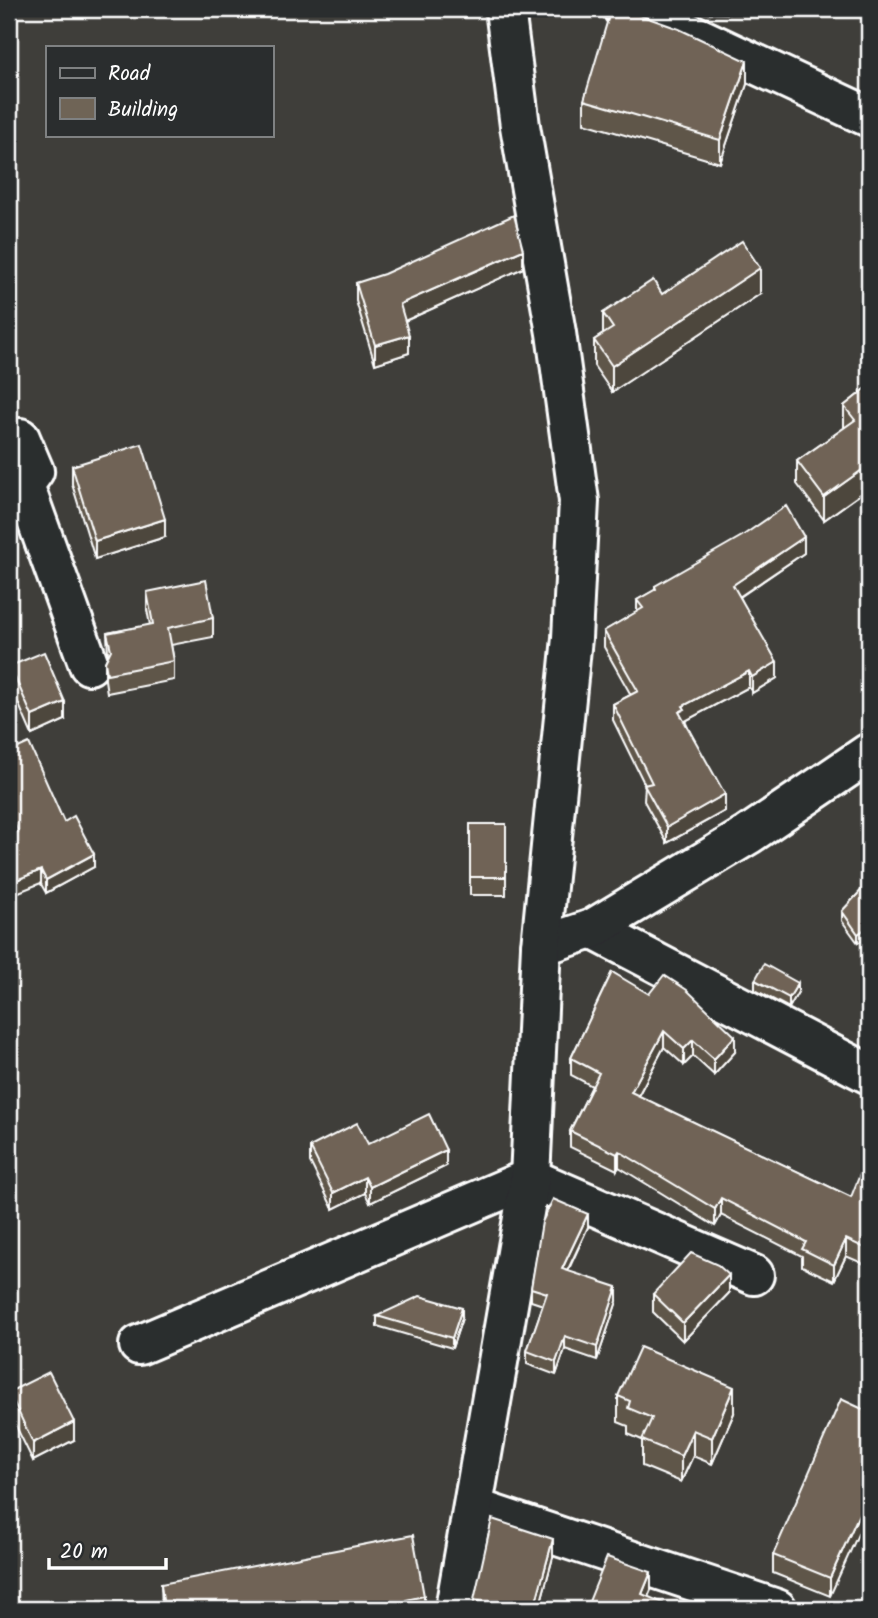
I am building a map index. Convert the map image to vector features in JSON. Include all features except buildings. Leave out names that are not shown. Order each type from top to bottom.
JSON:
[{"type":"street","points":[[455,1609],[530,1178],[541,946],[572,638],[579,501],[505,9]]},
{"type":"street","points":[[623,9],[687,32],[869,117]]},
{"type":"street","points":[[9,438],[20,438],[34,471],[24,485],[89,664]]},
{"type":"street","points":[[541,946],[592,929],[748,835],[869,753]]},
{"type":"street","points":[[592,929],[869,1074]]},
{"type":"street","points":[[139,1345],[530,1178],[754,1275]]},
{"type":"street","points":[[474,1508],[777,1609]]}]
